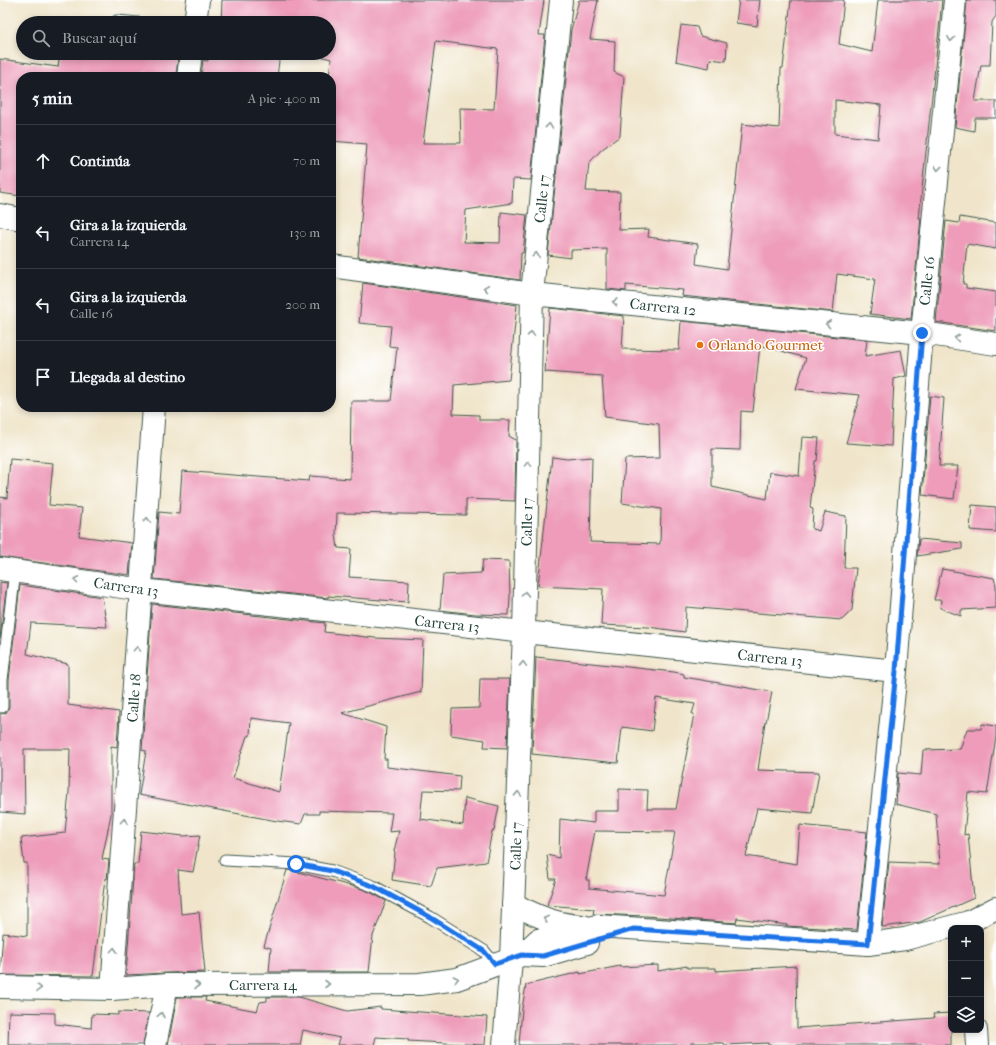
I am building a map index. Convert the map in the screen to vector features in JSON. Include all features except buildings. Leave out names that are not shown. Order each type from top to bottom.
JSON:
[{"type":"street","points":[[196,16],[198,0]]},
{"type":"street","name":"Calle 17","points":[[504,1045],[513,904],[524,632],[532,294],[561,0]]},
{"type":"street","name":"Calle 16","points":[[868,944],[896,671],[922,333],[955,0]]},
{"type":"street","points":[[189,72],[190,60]]},
{"type":"street","points":[[0,215],[16,218]]},
{"type":"street","name":"Carrera 12","points":[[336,267],[532,294],[922,333],[996,344]]},
{"type":"street","name":"Calle 18","points":[[112,989],[154,412]]},
{"type":"street","name":"Carrera 13","points":[[7,570],[142,590],[896,671]]},
{"type":"street","points":[[513,904],[540,918],[568,925],[598,926]]},
{"type":"street","name":"Carrera 14","points":[[969,925],[996,908]]},
{"type":"street","name":"Carrera 14","points":[[0,987],[112,989],[167,985],[420,984],[457,979],[509,959],[538,940],[598,926],[868,944],[905,939],[948,930]]},
{"type":"street","name":"Carrera 14","points":[[509,959],[543,956],[634,929]]},
{"type":"street","points":[[155,1045],[167,985]]},
{"type":"street","points":[[976,1033],[977,1045]]},
{"type":"lane","points":[[2,707],[7,570]]},
{"type":"lane","points":[[225,860],[296,864],[332,871],[373,886],[430,917],[484,951],[509,959]]},
{"type":"place","name":"Orlando Gourmet","points":[[700,345]]},
{"type":"route","points":[[296,864],[332,871],[373,886],[430,917],[484,951],[495,964],[522,955],[543,956],[634,929],[868,944],[896,671],[922,333]]}]
